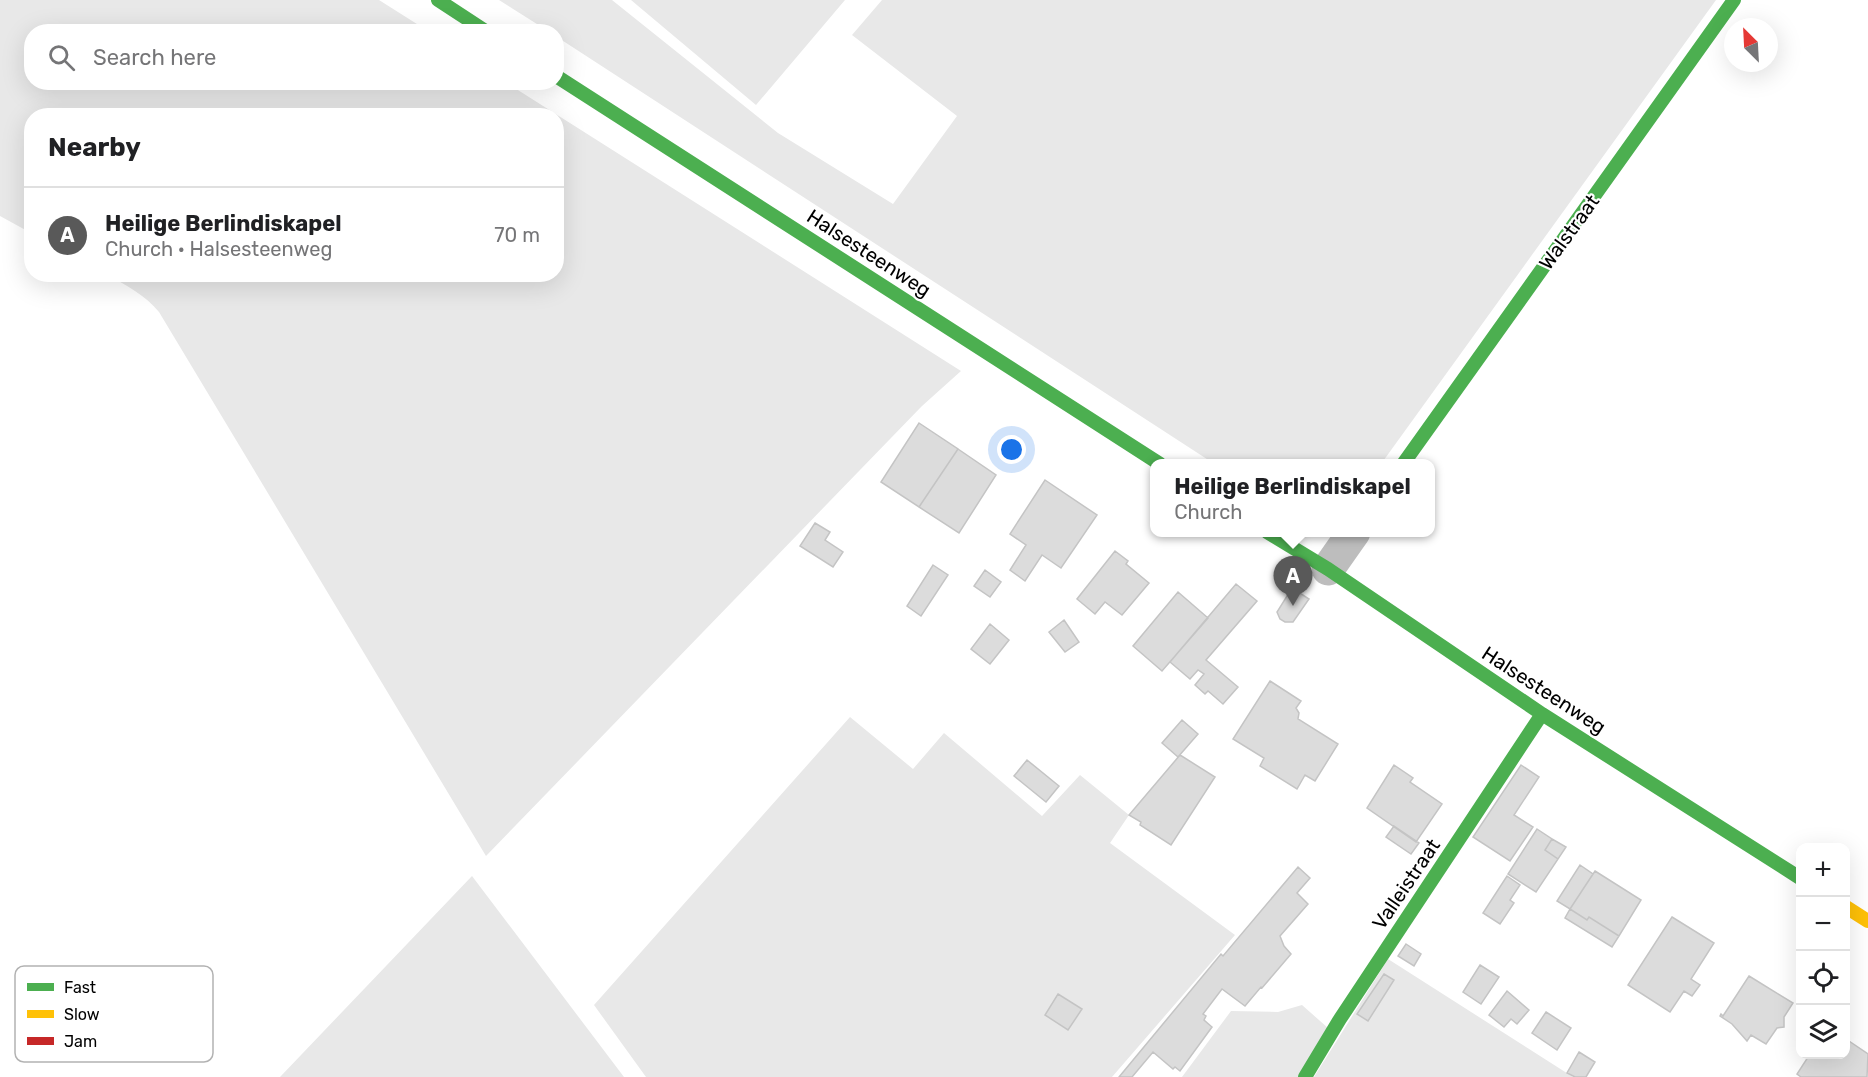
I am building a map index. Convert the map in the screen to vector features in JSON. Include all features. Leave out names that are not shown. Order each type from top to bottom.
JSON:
[{"type":"main road","points":[[438,0],[476,24]]},
{"type":"main road","name":"Walstraat","points":[[1407,459],[1734,0]]},
{"type":"main road","name":"Halsesteenweg","points":[[564,81],[1152,459]]},
{"type":"main road","name":"Halsesteenweg","points":[[1275,537],[1328,569],[1542,714],[1796,875]]},
{"type":"main road","name":"Valleistraat","points":[[1305,1077],[1340,1019],[1542,714]]},
{"type":"main road","points":[[1850,910],[1868,921]]},
{"type":"street","points":[[1328,569],[1350,537]]},
{"type":"shaded area","points":[[0,0],[379,0],[417,24],[24,24],[24,90],[518,90],[546,108],[24,108],[24,229],[0,216]]},
{"type":"shaded area","points":[[499,0],[612,0],[778,133],[893,204],[957,116],[852,35],[882,0],[1716,0],[1385,459],[1207,459],[564,42],[564,24],[537,24]]},
{"type":"shaded area","points":[[631,0],[845,0],[756,105]]},
{"type":"shaded area","points":[[564,119],[961,371],[922,406],[486,856],[159,312],[120,282],[564,282]]},
{"type":"shaded area","points":[[850,717],[913,769],[944,733],[1042,816],[1080,775],[1129,815],[1110,843],[1235,935],[1112,1077],[646,1077],[594,1005]]},
{"type":"shaded area","points":[[472,876],[624,1077],[280,1077]]},
{"type":"shaded area","points":[[1388,959],[1573,1077],[1314,1077]]},
{"type":"shaded area","points":[[1302,1005],[1328,1028],[1298,1077],[1182,1077],[1231,1011],[1278,1012]]},
{"type":"building","points":[[919,423],[958,449],[919,507],[881,482]]},
{"type":"building","points":[[958,449],[996,475],[959,533],[919,507]]},
{"type":"building","points":[[1045,480],[1097,515],[1061,568],[1042,555],[1025,581],[1010,570],[1026,545],[1010,534]]},
{"type":"building","points":[[815,523],[830,532],[825,540],[843,552],[833,567],[800,546]]},
{"type":"building","points":[[1115,551],[1128,561],[1126,564],[1149,583],[1122,615],[1105,602],[1095,614],[1077,599]]},
{"type":"building","points":[[933,565],[948,575],[921,616],[907,606]]},
{"type":"building","points":[[985,570],[1001,582],[990,597],[974,586]]},
{"type":"building","points":[[1236,584],[1257,601],[1206,660],[1238,687],[1223,704],[1208,691],[1205,694],[1195,685],[1204,674],[1198,670],[1190,679],[1170,662]]},
{"type":"building","points":[[1292,588],[1309,599],[1293,622],[1285,622],[1280,619],[1277,612]]},
{"type":"building","points":[[1178,592],[1208,618],[1162,671],[1133,646]]},
{"type":"building","points":[[1064,620],[1079,642],[1065,652],[1049,632]]},
{"type":"building","points":[[990,624],[1009,640],[990,664],[971,649]]},
{"type":"building","points":[[1270,681],[1301,701],[1296,708],[1299,713],[1298,719],[1338,744],[1315,781],[1305,775],[1297,789],[1260,766],[1264,758],[1233,739]]},
{"type":"building","points":[[1182,720],[1198,734],[1178,757],[1162,743]]},
{"type":"building","points":[[1180,755],[1215,777],[1171,845],[1129,815]]},
{"type":"building","points":[[1027,760],[1059,786],[1046,802],[1014,776]]},
{"type":"building","points":[[1394,765],[1413,778],[1410,782],[1442,804],[1416,842],[1367,808]]},
{"type":"building","points":[[1521,765],[1539,777],[1514,815],[1533,827],[1510,861],[1473,837]]},
{"type":"building","points":[[1394,826],[1419,843],[1411,854],[1386,837]]},
{"type":"building","points":[[1537,829],[1552,839],[1545,850],[1558,859],[1536,892],[1508,874]]},
{"type":"building","points":[[1552,839],[1566,847],[1558,859],[1545,850]]},
{"type":"building","points":[[1580,865],[1593,874],[1570,909],[1557,901]]},
{"type":"building","points":[[1298,867],[1310,878],[1297,893],[1308,904],[1280,936],[1284,946],[1291,954],[1245,1006],[1222,989],[1203,1014],[1206,1016],[1204,1020],[1212,1027],[1180,1071],[1175,1067],[1173,1069],[1153,1052],[1132,1077],[1119,1077],[1221,954],[1223,956]]},
{"type":"building","points":[[1595,871],[1641,900],[1619,936],[1589,917],[1587,920],[1570,909]]},
{"type":"building","points":[[1507,876],[1520,885],[1510,900],[1514,903],[1500,924],[1483,913]]},
{"type":"building","points":[[1570,909],[1587,920],[1589,917],[1619,936],[1612,947],[1565,918]]},
{"type":"building","points":[[1672,917],[1714,943],[1691,979],[1700,985],[1692,996],[1684,991],[1670,1012],[1628,985]]},
{"type":"building","points":[[1406,944],[1421,954],[1414,966],[1398,956]]},
{"type":"building","points":[[1480,965],[1499,977],[1481,1004],[1463,992]]},
{"type":"building","points":[[1384,974],[1394,980],[1368,1021],[1357,1014]]},
{"type":"building","points":[[1749,976],[1793,1003],[1784,1017],[1784,1027],[1777,1028],[1766,1044],[1751,1035],[1747,1041],[1732,1024],[1720,1016],[1721,1014],[1723,1016]]},
{"type":"building","points":[[1507,991],[1529,1010],[1517,1024],[1511,1019],[1504,1027],[1489,1015]]},
{"type":"building","points":[[1058,994],[1082,1009],[1068,1030],[1045,1015]]},
{"type":"building","points":[[1546,1012],[1571,1028],[1557,1050],[1532,1033]]},
{"type":"building","points":[[1850,1042],[1868,1054],[1867,1077],[1801,1077],[1797,1074],[1807,1059],[1850,1059]]},
{"type":"building","points":[[1579,1052],[1595,1062],[1586,1077],[1575,1077],[1567,1073]]},
{"type":"traffic: fast","points":[[438,0],[475,24]]},
{"type":"traffic: fast","points":[[1407,459],[1734,0]]},
{"type":"traffic: fast","points":[[564,81],[1152,459]]},
{"type":"traffic: fast","points":[[1275,537],[1328,569],[1542,714],[1796,875]]},
{"type":"traffic: fast","points":[[1305,1077],[1340,1019],[1542,714]]},
{"type":"traffic: slow","points":[[1850,910],[1868,921]]},
{"type":"place","name":"Heilige Berlindiskapel","points":[[1293,606]]}]
